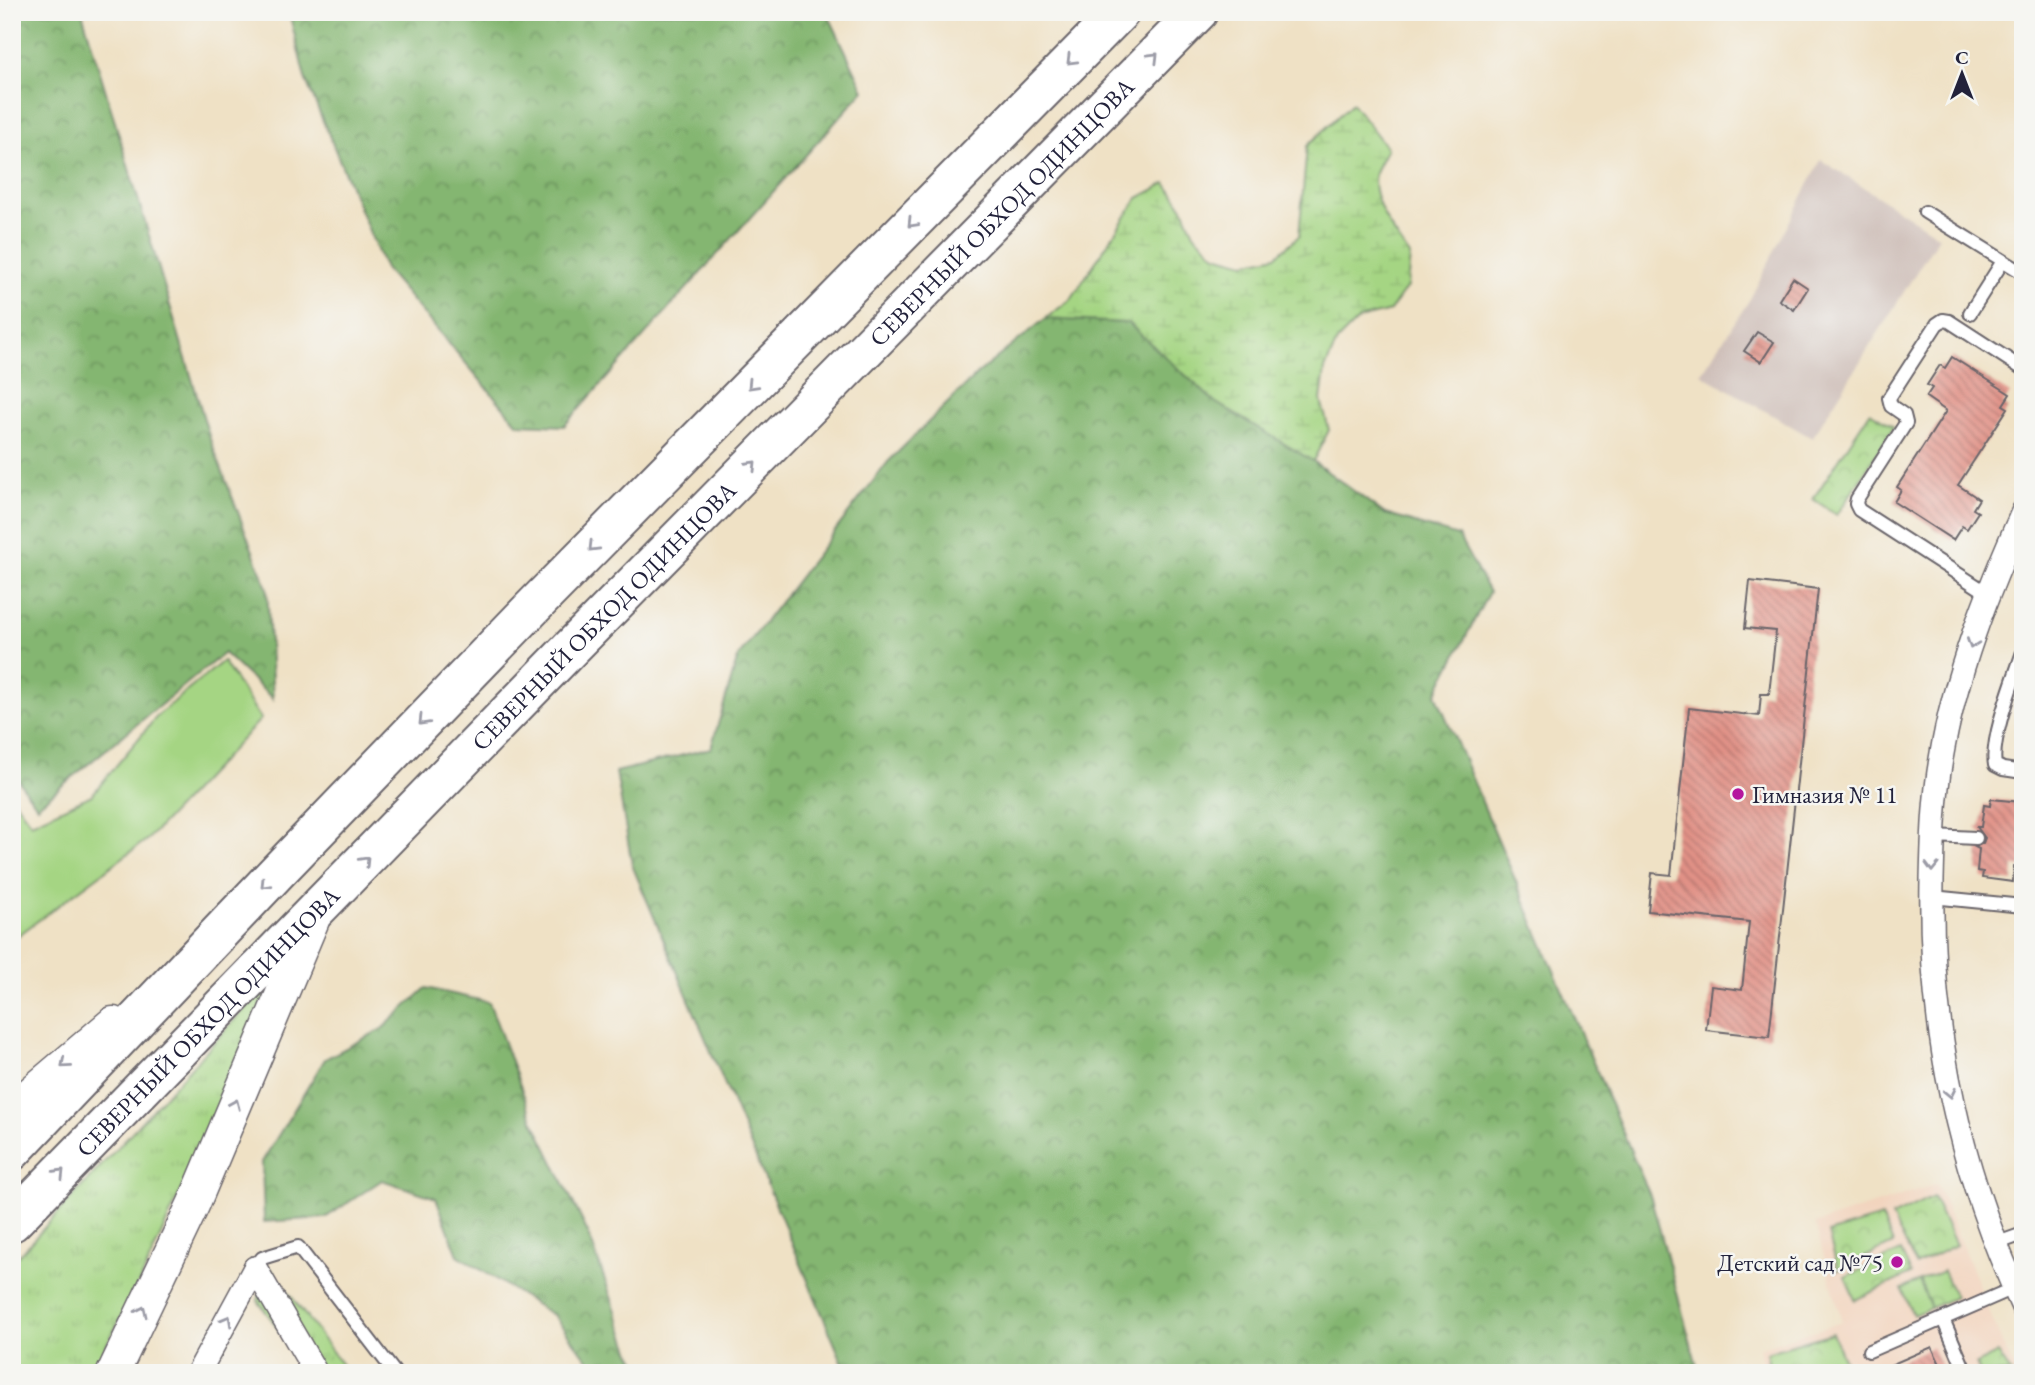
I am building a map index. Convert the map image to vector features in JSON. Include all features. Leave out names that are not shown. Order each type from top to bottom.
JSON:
[{"type":"highway","name":"СЕВЕРНЫЙ ОБХОД ОДИНЦОВА","points":[[12,1151],[522,619],[1120,12]]},
{"type":"highway","name":"СЕВЕРНЫЙ ОБХОД ОДИНЦОВА","points":[[12,1222],[570,649],[1198,12]]},
{"type":"main road","points":[[113,1373],[194,1203],[318,910]]},
{"type":"main road","points":[[12,1109],[211,941]]},
{"type":"street","points":[[2020,1300],[1995,1244],[1972,1179],[1944,1065],[1931,946],[1934,805],[1941,757],[1954,701],[1989,594],[2023,512]]},
{"type":"street","points":[[198,1373],[255,1268]]},
{"type":"street","points":[[255,1268],[316,1373]]},
{"type":"lane","points":[[1925,212],[2023,274]]},
{"type":"lane","points":[[1970,313],[2003,261]]},
{"type":"lane","points":[[1989,594],[1859,510],[1856,504],[1906,423],[1904,415],[1891,406],[1889,398],[1937,324],[1943,320],[1949,321],[2023,369]]},
{"type":"lane","points":[[2023,652],[2004,709],[1993,756],[1995,765],[2023,772]]},
{"type":"lane","points":[[1933,835],[1976,838]]},
{"type":"lane","points":[[1932,897],[2023,906]]},
{"type":"lane","points":[[1995,1244],[2023,1234]]},
{"type":"lane","points":[[255,1268],[262,1258],[298,1247],[395,1373]]},
{"type":"lane","points":[[1869,1351],[1943,1319],[2020,1300]]},
{"type":"lane","points":[[1943,1319],[1966,1373]]},
{"type":"shaded area","points":[[1821,160],[1939,236],[1812,438],[1701,374],[1750,299]]},
{"type":"shaded area","name":"Детский сад №75","points":[[1937,1184],[2017,1373],[1764,1373],[1759,1348],[1842,1322],[1815,1224]]},
{"type":"green space","points":[[12,12],[82,12],[210,439],[267,588],[273,699],[224,653],[37,806],[12,772]]},
{"type":"green space","points":[[289,12],[827,12],[864,90],[564,426],[518,424],[385,269],[305,78]]},
{"type":"green space","points":[[1352,103],[1387,148],[1376,171],[1374,184],[1385,217],[1410,256],[1407,287],[1390,311],[1359,319],[1337,341],[1325,369],[1321,400],[1329,430],[1313,461],[1215,402],[1128,323],[1045,319],[1071,299],[1138,198],[1166,183],[1183,208],[1194,234],[1216,255],[1245,263],[1276,256],[1299,236],[1307,146]]},
{"type":"green space","points":[[1045,319],[1128,323],[1215,402],[1313,461],[1385,514],[1458,536],[1489,592],[1436,694],[1651,1198],[1699,1373],[847,1373],[632,865],[616,772],[711,748],[738,657],[888,462],[978,373]]},
{"type":"green space","points":[[1870,412],[1894,427],[1837,515],[1813,499]]},
{"type":"green space","points":[[223,661],[261,719],[149,838],[12,940],[12,797],[31,823],[92,795],[158,715]]},
{"type":"green space","points":[[282,968],[143,1275],[92,1373],[12,1373],[12,1263]]},
{"type":"green space","points":[[426,988],[489,1002],[533,1120],[588,1233],[630,1350],[644,1373],[598,1373],[554,1316],[458,1255],[436,1198],[382,1180],[325,1218],[264,1222],[262,1162],[325,1059],[382,1029]]},
{"type":"green space","points":[[1933,1197],[1956,1245],[1916,1265],[1892,1217]]},
{"type":"green space","points":[[1882,1217],[1893,1244],[1838,1270],[1828,1233]]},
{"type":"green space","points":[[1901,1251],[1911,1274],[1855,1300],[1845,1277]]},
{"type":"green space","points":[[271,1269],[348,1373],[311,1373],[258,1301],[264,1278]]},
{"type":"green space","points":[[1943,1271],[1955,1297],[1931,1308],[1919,1281]]},
{"type":"green space","points":[[1919,1281],[1931,1308],[1913,1315],[1902,1289]]},
{"type":"green space","points":[[1832,1333],[1848,1370],[1841,1373],[1816,1373],[1811,1362],[1786,1373],[1771,1373],[1766,1353]]},
{"type":"green space","points":[[1998,1353],[2011,1373],[1980,1373],[1976,1364]]},
{"type":"building","points":[[1793,278],[1808,288],[1794,310],[1779,300]]},
{"type":"building","points":[[1757,332],[1774,342],[1761,362],[1744,351]]},
{"type":"building","points":[[1952,357],[2010,394],[2003,405],[2008,408],[1958,485],[1979,499],[1973,509],[1978,512],[1967,529],[1962,526],[1953,540],[1894,502],[1901,490],[1897,487],[1946,411],[1926,397],[1932,388],[1927,385],[1940,365],[1945,368]]},
{"type":"building","name":"Гимназия № 11","points":[[1750,581],[1818,589],[1769,1037],[1706,1030],[1711,986],[1742,990],[1749,922],[1648,911],[1652,873],[1671,875],[1689,708],[1759,716],[1761,694],[1769,694],[1776,631],[1745,628]]},
{"type":"building","points":[[1991,799],[2021,802],[2023,867],[2014,866],[2013,882],[1982,878],[1983,872],[1977,871],[1979,849],[1975,847],[1983,843],[1985,838],[1977,827],[1981,827],[1984,805],[1990,806]]},
{"type":"building","points":[[1932,1347],[1944,1373],[1872,1373]]},
{"type":"place","name":"Гимназия № 11","points":[[1738,794]]},
{"type":"place","name":"Детский сад №75","points":[[1897,1262]]}]
